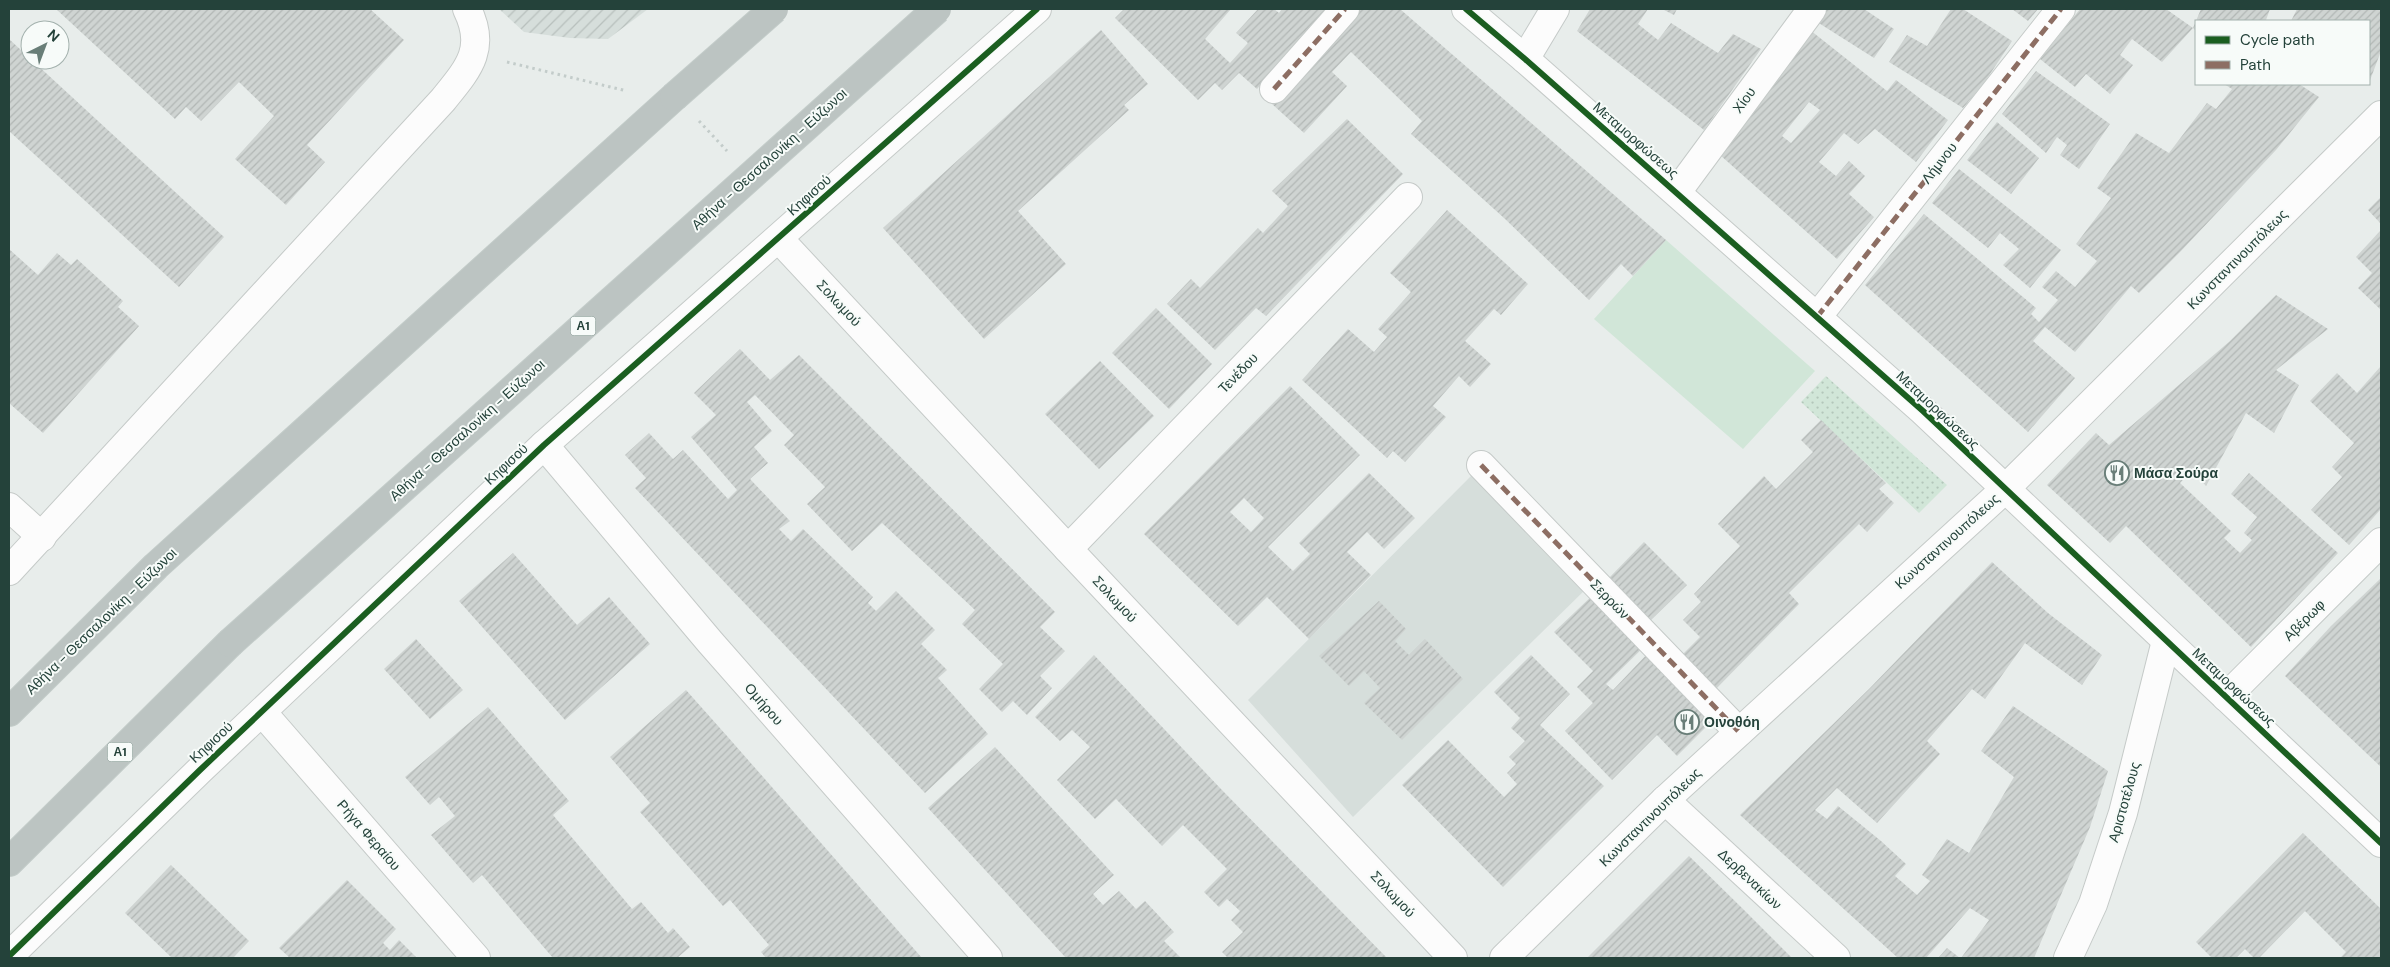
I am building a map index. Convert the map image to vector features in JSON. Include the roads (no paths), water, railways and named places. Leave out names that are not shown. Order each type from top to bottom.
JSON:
[{"type":"highway","name":"Αθήνα - Θεσσαλονίκη - Εύζωνοι","points":[[9,712],[156,566],[774,9]]},
{"type":"highway","name":"Αθήνα - Θεσσαλονίκη - Εύζωνοι","points":[[9,862],[230,643],[937,9]]},
{"type":"street","name":"Κηφισού","points":[[9,956],[262,712],[544,445],[1037,9]]},
{"type":"street","points":[[1274,89],[1345,9]]},
{"type":"street","name":"Μεταμορφώσεως","points":[[1466,9],[1677,192],[1923,411],[2381,843]]},
{"type":"street","points":[[1525,59],[1555,9]]},
{"type":"street","name":"Χίου","points":[[1677,192],[1812,9]]},
{"type":"street","name":"Λήμνου","points":[[1817,317],[2061,9]]},
{"type":"street","points":[[9,571],[443,100],[468,70],[475,54],[471,17]]},
{"type":"street","name":"Κωνσταντινουπόλεως","points":[[1504,958],[1665,800],[2005,488],[2381,115]]},
{"type":"street","name":"Τενέδου","points":[[1068,549],[1408,197]]},
{"type":"street","name":"Σολωμού","points":[[779,239],[1453,958]]},
{"type":"street","name":"Ομήρου","points":[[544,445],[710,642],[988,958]]},
{"type":"street","name":"Σερρών","points":[[1481,465],[1738,732]]},
{"type":"street","points":[[9,507],[42,537]]},
{"type":"street","name":"Αβέρωφ","points":[[2226,697],[2381,542]]},
{"type":"street","name":"Αριστοτέλους","points":[[2068,958],[2093,904],[2123,813],[2166,641]]},
{"type":"street","name":"Ρήγα Φεραίου","points":[[262,712],[476,958]]},
{"type":"street","name":"Δερβενακίων","points":[[1665,800],[1836,958]]},
{"type":"place","name":"Μάσα Σούρα","points":[[2117,473]]},
{"type":"place","name":"Οινοθόη","points":[[1687,722]]}]
